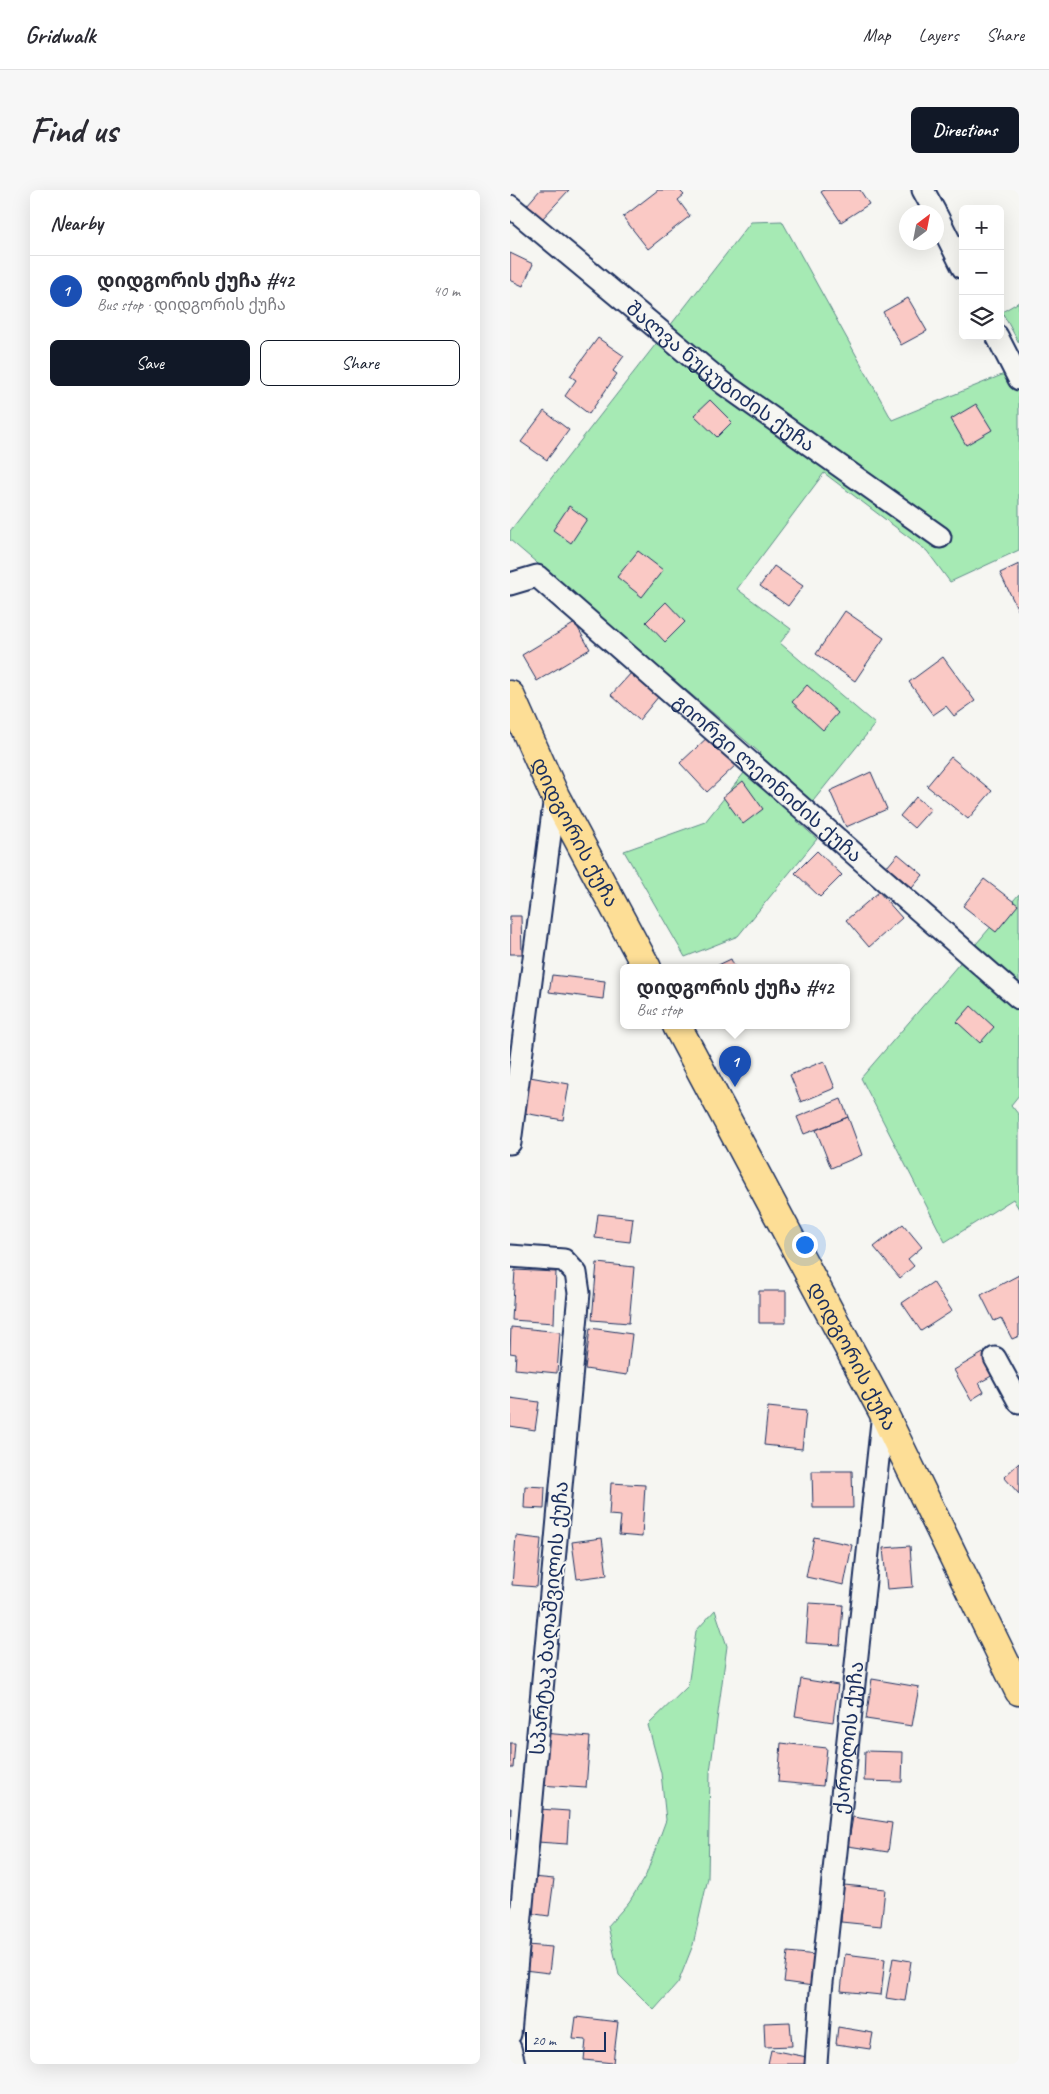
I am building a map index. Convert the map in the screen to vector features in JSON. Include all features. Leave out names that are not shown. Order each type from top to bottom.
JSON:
[{"type":"highway","name":"დიდგორის ქუჩა","points":[[510,695],[555,796],[644,964]]},
{"type":"highway","name":"დიდგორის ქუჩა","points":[[679,1029],[883,1412],[1016,1676]]},
{"type":"street","points":[[923,190],[931,205]]},
{"type":"street","name":"შალვა ნუცუბიძის ქუჩა","points":[[510,206],[724,384],[940,537]]},
{"type":"street","points":[[944,231],[959,260]]},
{"type":"street","points":[[999,340],[1019,379]]},
{"type":"street","name":"გიორგი ლეონიძის ქუჩა","points":[[510,584],[537,576],[1019,998]]},
{"type":"street","points":[[510,1143],[555,796]]},
{"type":"street","name":"სპარტაკ ბაღაშვილის ქუჩა","points":[[510,1256],[564,1260],[576,1273],[579,1293],[510,2034]]},
{"type":"street","points":[[995,1358],[1019,1402]]},
{"type":"street","name":"ქართლის ქუჩა","points":[[816,2064],[822,1982],[883,1412]]},
{"type":"street","points":[[510,2048],[514,2064]]},
{"type":"green space","points":[[782,221],[892,420],[1019,368],[1019,550],[950,582],[927,551],[824,473],[737,589],[791,629],[780,643],[875,724],[797,821],[817,839],[738,936],[685,957],[624,851],[705,822],[760,753],[510,540],[510,531],[751,222]]},
{"type":"green space","points":[[1019,302],[1019,343],[1004,316],[1004,311]]},
{"type":"green space","points":[[1019,894],[1019,1095],[1011,1105],[1019,1115],[1019,1209],[1013,1199],[945,1242],[861,1078]]},
{"type":"green space","points":[[715,1610],[727,1646],[710,1772],[708,1878],[693,1945],[678,1983],[654,2010],[619,1975],[608,1926],[629,1902],[646,1875],[666,1820],[661,1773],[648,1725],[688,1686],[696,1631]]},
{"type":"building","points":[[540,190],[569,190],[542,219],[527,205]]},
{"type":"building","points":[[658,190],[679,190],[684,195],[678,200],[690,216],[648,249],[623,217]]},
{"type":"building","points":[[824,190],[860,190],[869,204],[841,222],[821,192]]},
{"type":"building","points":[[510,253],[533,264],[523,286],[510,280]]},
{"type":"building","points":[[908,298],[927,331],[901,345],[883,312]]},
{"type":"building","points":[[598,338],[624,356],[613,371],[617,374],[589,414],[565,396],[576,380],[570,376]]},
{"type":"building","points":[[710,400],[732,422],[717,437],[694,415]]},
{"type":"building","points":[[976,404],[992,430],[966,445],[951,419]]},
{"type":"building","points":[[544,411],[569,430],[547,460],[521,442]]},
{"type":"building","points":[[569,506],[587,519],[571,543],[553,530]]},
{"type":"building","points":[[638,551],[663,570],[642,597],[617,577]]},
{"type":"building","points":[[1019,564],[1019,610],[1018,610],[1000,573]]},
{"type":"building","points":[[774,566],[803,586],[788,606],[760,586]]},
{"type":"building","points":[[666,602],[685,622],[665,642],[646,622]]},
{"type":"building","points":[[845,611],[884,638],[855,681],[816,654]]},
{"type":"building","points":[[575,623],[590,649],[537,681],[522,655]]},
{"type":"building","points":[[943,657],[975,701],[954,716],[946,706],[933,715],[909,682]]},
{"type":"building","points":[[632,672],[659,696],[639,720],[611,695]]},
{"type":"building","points":[[807,685],[838,713],[823,730],[792,702]]},
{"type":"building","points":[[710,735],[737,764],[707,792],[680,763]]},
{"type":"building","points":[[951,757],[992,791],[968,819],[927,786]]},
{"type":"building","points":[[871,772],[887,809],[846,827],[830,791]]},
{"type":"building","points":[[743,781],[763,809],[743,824],[723,797]]},
{"type":"building","points":[[916,797],[931,809],[914,828],[900,816]]},
{"type":"building","points":[[817,851],[842,875],[820,897],[795,873]]},
{"type":"building","points":[[898,854],[923,875],[912,888],[887,867]]},
{"type":"building","points":[[984,879],[1018,905],[996,932],[963,906]]},
{"type":"building","points":[[879,892],[902,918],[869,947],[846,920]]},
{"type":"building","points":[[510,916],[521,916],[522,954],[510,954]]},
{"type":"building","points":[[731,959],[733,964],[720,964]]},
{"type":"building","points":[[552,975],[605,981],[603,999],[549,992]]},
{"type":"building","points":[[971,1006],[994,1027],[980,1043],[957,1022]]},
{"type":"building","points":[[824,1061],[835,1088],[801,1102],[790,1075]]},
{"type":"building","points":[[530,1077],[569,1084],[563,1120],[524,1113]]},
{"type":"building","points":[[841,1099],[848,1117],[804,1134],[797,1117]]},
{"type":"building","points":[[848,1117],[862,1155],[831,1168],[816,1130]]},
{"type":"building","points":[[598,1214],[633,1218],[630,1242],[595,1238]]},
{"type":"building","points":[[903,1224],[922,1247],[908,1259],[914,1266],[900,1278],[874,1247]]},
{"type":"building","points":[[597,1263],[634,1267],[629,1323],[592,1320]]},
{"type":"building","points":[[515,1270],[556,1272],[554,1323],[512,1320]]},
{"type":"building","points":[[1019,1275],[1019,1336],[1012,1339],[1001,1318],[994,1321],[981,1295]]},
{"type":"building","points":[[933,1282],[952,1311],[921,1331],[902,1303]]},
{"type":"building","points":[[759,1291],[786,1291],[786,1323],[759,1323]]},
{"type":"building","points":[[511,1327],[560,1332],[557,1373],[515,1369],[516,1354],[510,1353]]},
{"type":"building","points":[[590,1328],[632,1334],[627,1375],[585,1369]]},
{"type":"building","points":[[983,1353],[995,1374],[979,1383],[984,1392],[971,1400],[954,1370]]},
{"type":"building","points":[[510,1398],[539,1402],[535,1430],[510,1426]]},
{"type":"building","points":[[768,1407],[806,1411],[802,1449],[764,1445]]},
{"type":"building","points":[[1019,1463],[1019,1494],[1004,1477]]},
{"type":"building","points":[[812,1471],[852,1471],[853,1508],[813,1508]]},
{"type":"building","points":[[611,1483],[645,1485],[642,1537],[619,1535],[621,1516],[609,1515]]},
{"type":"building","points":[[525,1486],[545,1487],[544,1509],[524,1508]]},
{"type":"building","points":[[516,1536],[541,1539],[537,1587],[512,1585]]},
{"type":"building","points":[[814,1537],[852,1545],[844,1585],[806,1577]]},
{"type":"building","points":[[602,1538],[607,1575],[577,1579],[572,1542]]},
{"type":"building","points":[[910,1546],[913,1587],[887,1589],[883,1548]]},
{"type":"building","points":[[809,1603],[843,1605],[840,1645],[806,1643]]},
{"type":"building","points":[[801,1679],[838,1685],[833,1722],[795,1716]]},
{"type":"building","points":[[872,1679],[919,1687],[912,1726],[866,1719]]},
{"type":"building","points":[[543,1733],[590,1737],[586,1788],[539,1785]]},
{"type":"building","points":[[510,1743],[515,1743],[513,1768],[510,1768]]},
{"type":"building","points":[[781,1743],[827,1748],[823,1786],[778,1782]]},
{"type":"building","points":[[865,1751],[903,1752],[902,1782],[864,1781]]},
{"type":"building","points":[[510,1808],[511,1808],[510,1840]]},
{"type":"building","points":[[539,1809],[569,1811],[567,1844],[537,1842]]},
{"type":"building","points":[[853,1817],[892,1823],[888,1852],[848,1846]]},
{"type":"building","points":[[533,1877],[554,1879],[549,1916],[528,1913]]},
{"type":"building","points":[[844,1885],[885,1889],[881,1926],[841,1922]]},
{"type":"building","points":[[527,1945],[552,1947],[549,1973],[524,1970]]},
{"type":"building","points":[[788,1952],[817,1955],[813,1986],[784,1982]]},
{"type":"building","points":[[845,1954],[885,1959],[881,1995],[841,1991]]},
{"type":"building","points":[[893,1958],[911,1961],[905,2001],[886,1998]]},
{"type":"building","points":[[576,2017],[618,2022],[613,2063],[584,2060],[586,2040],[573,2039]]},
{"type":"building","points":[[790,2022],[792,2046],[765,2047],[764,2023]]},
{"type":"building","points":[[838,2027],[873,2033],[870,2049],[836,2044]]},
{"type":"building","points":[[771,2050],[807,2057],[805,2064],[768,2064]]},
{"type":"place","name":"დიდგორის ქუჩა #42","points":[[735,1087]]}]
